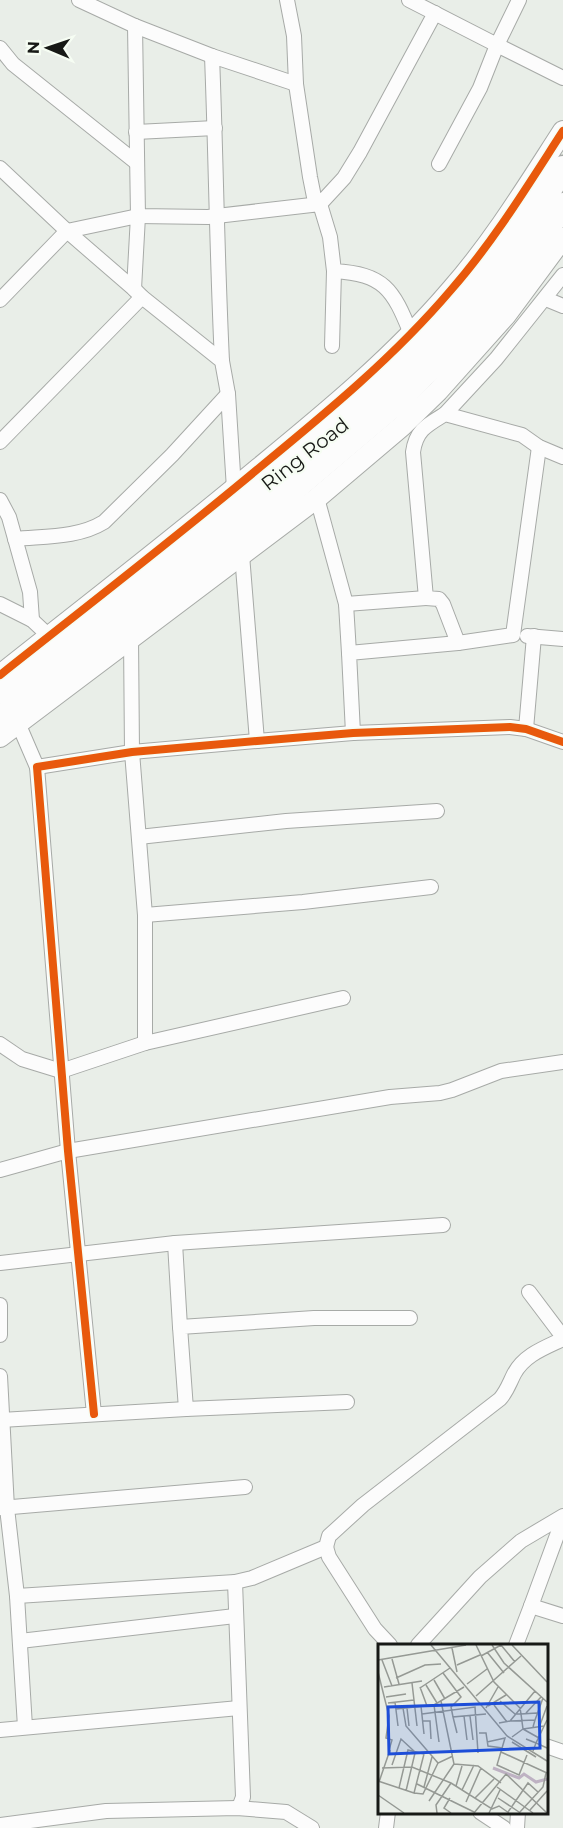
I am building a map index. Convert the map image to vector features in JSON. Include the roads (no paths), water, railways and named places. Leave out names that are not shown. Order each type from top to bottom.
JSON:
[{"type":"highway","name":"Ring Road","points":[[0,692],[356,414],[442,331],[525,228],[563,168]]},
{"type":"highway","name":"Ring Road","points":[[9,721],[281,500],[398,401],[460,337],[539,242],[563,205]]},
{"type":"street","points":[[79,0],[135,26],[212,56],[296,84]]},
{"type":"street","points":[[288,0],[294,36],[296,84],[309,177],[314,197],[320,204],[330,237],[333,270],[332,346]]},
{"type":"street","points":[[409,0],[563,78]]},
{"type":"street","points":[[439,164],[480,88],[497,45],[519,0]]},
{"type":"street","points":[[0,300],[67,231],[138,216],[218,216],[320,204],[344,178],[360,152],[435,13]]},
{"type":"street","points":[[0,442],[138,293],[135,26]]},
{"type":"street","points":[[0,48],[13,63],[137,163]]},
{"type":"street","points":[[212,56],[222,361],[228,394],[234,489]]},
{"type":"street","points":[[136,132],[215,128]]},
{"type":"street","points":[[0,675],[322,417],[411,334],[452,290],[491,240],[563,131]]},
{"type":"street","points":[[0,168],[138,293],[222,361]]},
{"type":"street","points":[[0,737],[9,721],[131,638],[242,555],[317,498],[402,426],[438,391],[506,315],[563,238]]},
{"type":"street","points":[[333,270],[356,272],[374,278],[390,290],[400,305],[411,334]]},
{"type":"street","points":[[426,598],[413,452],[415,438],[424,427],[445,414],[496,359],[563,275]]},
{"type":"street","points":[[546,299],[563,306]]},
{"type":"street","points":[[15,539],[79,533],[91,530],[104,522],[172,455],[228,394]]},
{"type":"street","points":[[445,414],[522,435],[539,447],[563,457]]},
{"type":"street","points":[[513,635],[539,447]]},
{"type":"street","points":[[317,498],[346,604],[352,733]]},
{"type":"street","points":[[0,500],[9,517],[30,592],[32,620]]},
{"type":"street","points":[[242,555],[257,741]]},
{"type":"street","points":[[346,604],[439,599],[458,643]]},
{"type":"street","points":[[0,604],[32,620],[49,636]]},
{"type":"street","points":[[349,653],[458,643],[513,635],[563,639]]},
{"type":"street","points":[[526,729],[534,636]]},
{"type":"street","points":[[131,638],[132,752],[145,915],[145,1043]]},
{"type":"street","points":[[9,721],[37,767],[68,1151],[80,1253],[94,1414]]},
{"type":"street","points":[[37,767],[132,752],[352,733],[510,727],[526,729],[563,742]]},
{"type":"street","points":[[139,837],[286,821],[437,811]]},
{"type":"street","points":[[145,915],[303,902],[431,887]]},
{"type":"street","points":[[0,1044],[22,1059],[61,1071],[145,1043],[343,998]]},
{"type":"street","points":[[0,1170],[68,1151],[378,1099],[440,1093],[517,1067],[563,1062]]},
{"type":"street","points":[[0,1263],[175,1243],[443,1225]]},
{"type":"street","points":[[175,1243],[186,1409]]},
{"type":"street","points":[[389,1644],[375,1629],[329,1557],[326,1547],[329,1536],[363,1505],[500,1399],[508,1389],[514,1374],[532,1353],[563,1338],[529,1292]]},
{"type":"street","points":[[0,1305],[0,1335]]},
{"type":"street","points":[[180,1327],[314,1318],[410,1318]]},
{"type":"street","points":[[0,1376],[4,1508],[17,1596],[25,1727]]},
{"type":"street","points":[[1,1420],[347,1402]]},
{"type":"street","points":[[4,1508],[245,1487]]},
{"type":"street","points":[[516,1644],[563,1517]]},
{"type":"street","points":[[419,1644],[480,1577],[521,1541],[563,1517]]},
{"type":"street","points":[[17,1596],[235,1582],[252,1578],[326,1547]]},
{"type":"street","points":[[235,1582],[243,1797],[237,1808]]},
{"type":"street","points":[[531,1605],[563,1616]]},
{"type":"street","points":[[20,1641],[235,1616]]},
{"type":"street","points":[[0,1730],[238,1708]]},
{"type":"street","points":[[548,1747],[563,1752]]},
{"type":"street","points":[[0,1825],[106,1811],[237,1808],[286,1812],[312,1828]]},
{"type":"street","points":[[386,1828],[388,1813]]},
{"type":"street","points":[[481,1813],[498,1826]]},
{"type":"street","points":[[517,1828],[518,1813]]}]
